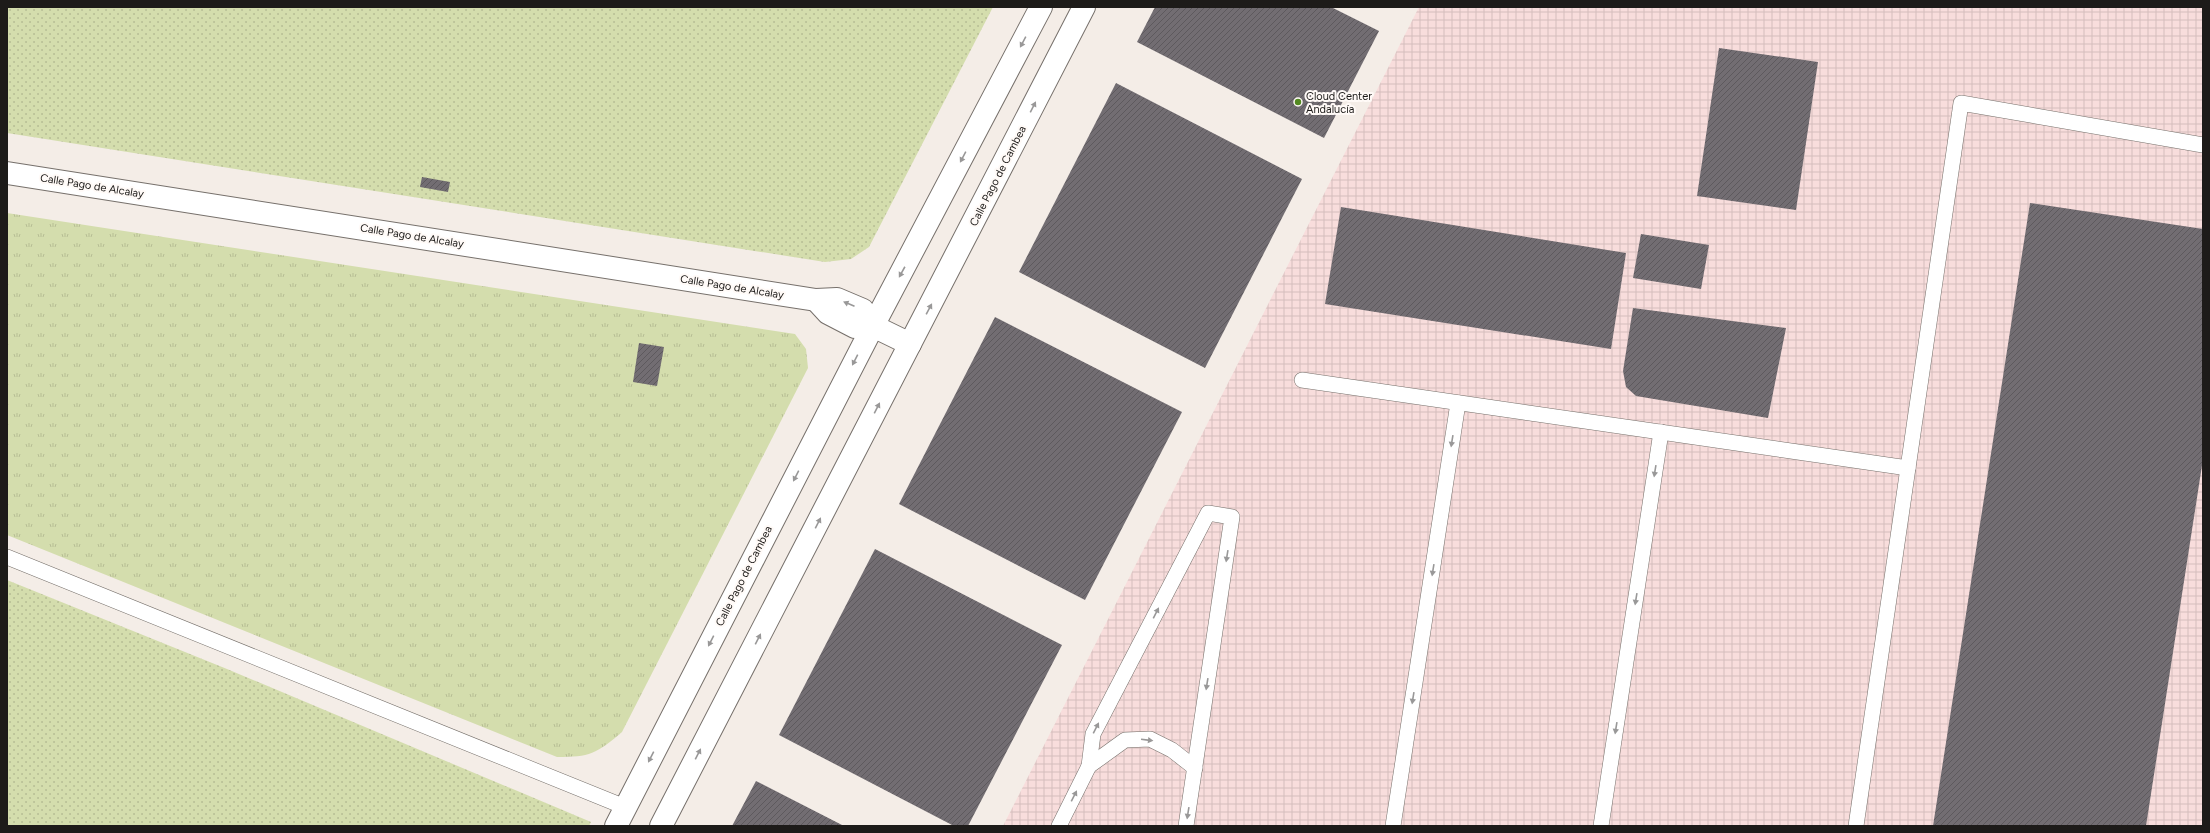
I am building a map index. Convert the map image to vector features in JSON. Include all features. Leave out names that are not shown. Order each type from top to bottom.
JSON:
[{"type":"street","name":"Calle Pago de Cambea","points":[[621,817],[873,326],[1041,7]]},
{"type":"street","name":"Calle Pago de Cambea","points":[[661,826],[1084,7]]},
{"type":"street","name":"Calle Pago de Alcalay","points":[[7,173],[816,300],[837,299],[863,310],[873,326]]},
{"type":"street","points":[[873,326],[910,344]]},
{"type":"lane","points":[[1856,826],[1961,103],[2203,145]]},
{"type":"lane","points":[[1302,380],[1908,468]]},
{"type":"lane","points":[[1393,826],[1458,402]]},
{"type":"lane","points":[[1601,826],[1661,432]]},
{"type":"lane","points":[[1059,826],[1089,766],[1093,734],[1208,513],[1232,517],[1186,826]]},
{"type":"lane","points":[[7,557],[621,817]]},
{"type":"lane","points":[[1089,766],[1125,740],[1150,739],[1172,750],[1194,768]]},
{"type":"shaded area","points":[[1419,7],[2203,7],[2203,826],[1003,826]]},
{"type":"green space","points":[[7,7],[993,7],[869,247],[851,259],[825,262],[7,133]]},
{"type":"green space","points":[[7,213],[795,334],[806,349],[808,368],[622,732],[599,750],[592,753],[577,756],[557,757],[7,535]]},
{"type":"green space","points":[[7,580],[227,669],[591,822],[589,826],[7,826]]},
{"type":"building","name":"Cloud Center Andalucía","points":[[1155,7],[1331,7],[1379,31],[1324,138],[1137,42]]},
{"type":"building","points":[[1719,48],[1818,62],[1796,210],[1697,196]]},
{"type":"building","points":[[1116,83],[1302,179],[1205,368],[1019,272]]},
{"type":"building","points":[[422,177],[450,182],[448,192],[420,187]]},
{"type":"building","points":[[2030,203],[2203,229],[2203,459],[2146,826],[1933,826]]},
{"type":"building","points":[[1341,207],[1626,253],[1611,349],[1325,304]]},
{"type":"building","points":[[1641,234],[1709,245],[1701,289],[1633,278]]},
{"type":"building","points":[[1633,308],[1786,328],[1768,418],[1636,396],[1626,387],[1623,371]]},
{"type":"building","points":[[995,317],[1182,412],[1085,600],[899,504]]},
{"type":"building","points":[[639,343],[664,347],[657,386],[633,382]]},
{"type":"building","points":[[875,549],[1062,645],[968,826],[954,826],[779,735]]},
{"type":"building","points":[[756,781],[801,804],[844,826],[732,826]]},
{"type":"place","name":"Cloud Center Andalucía","points":[[1298,102]]}]
